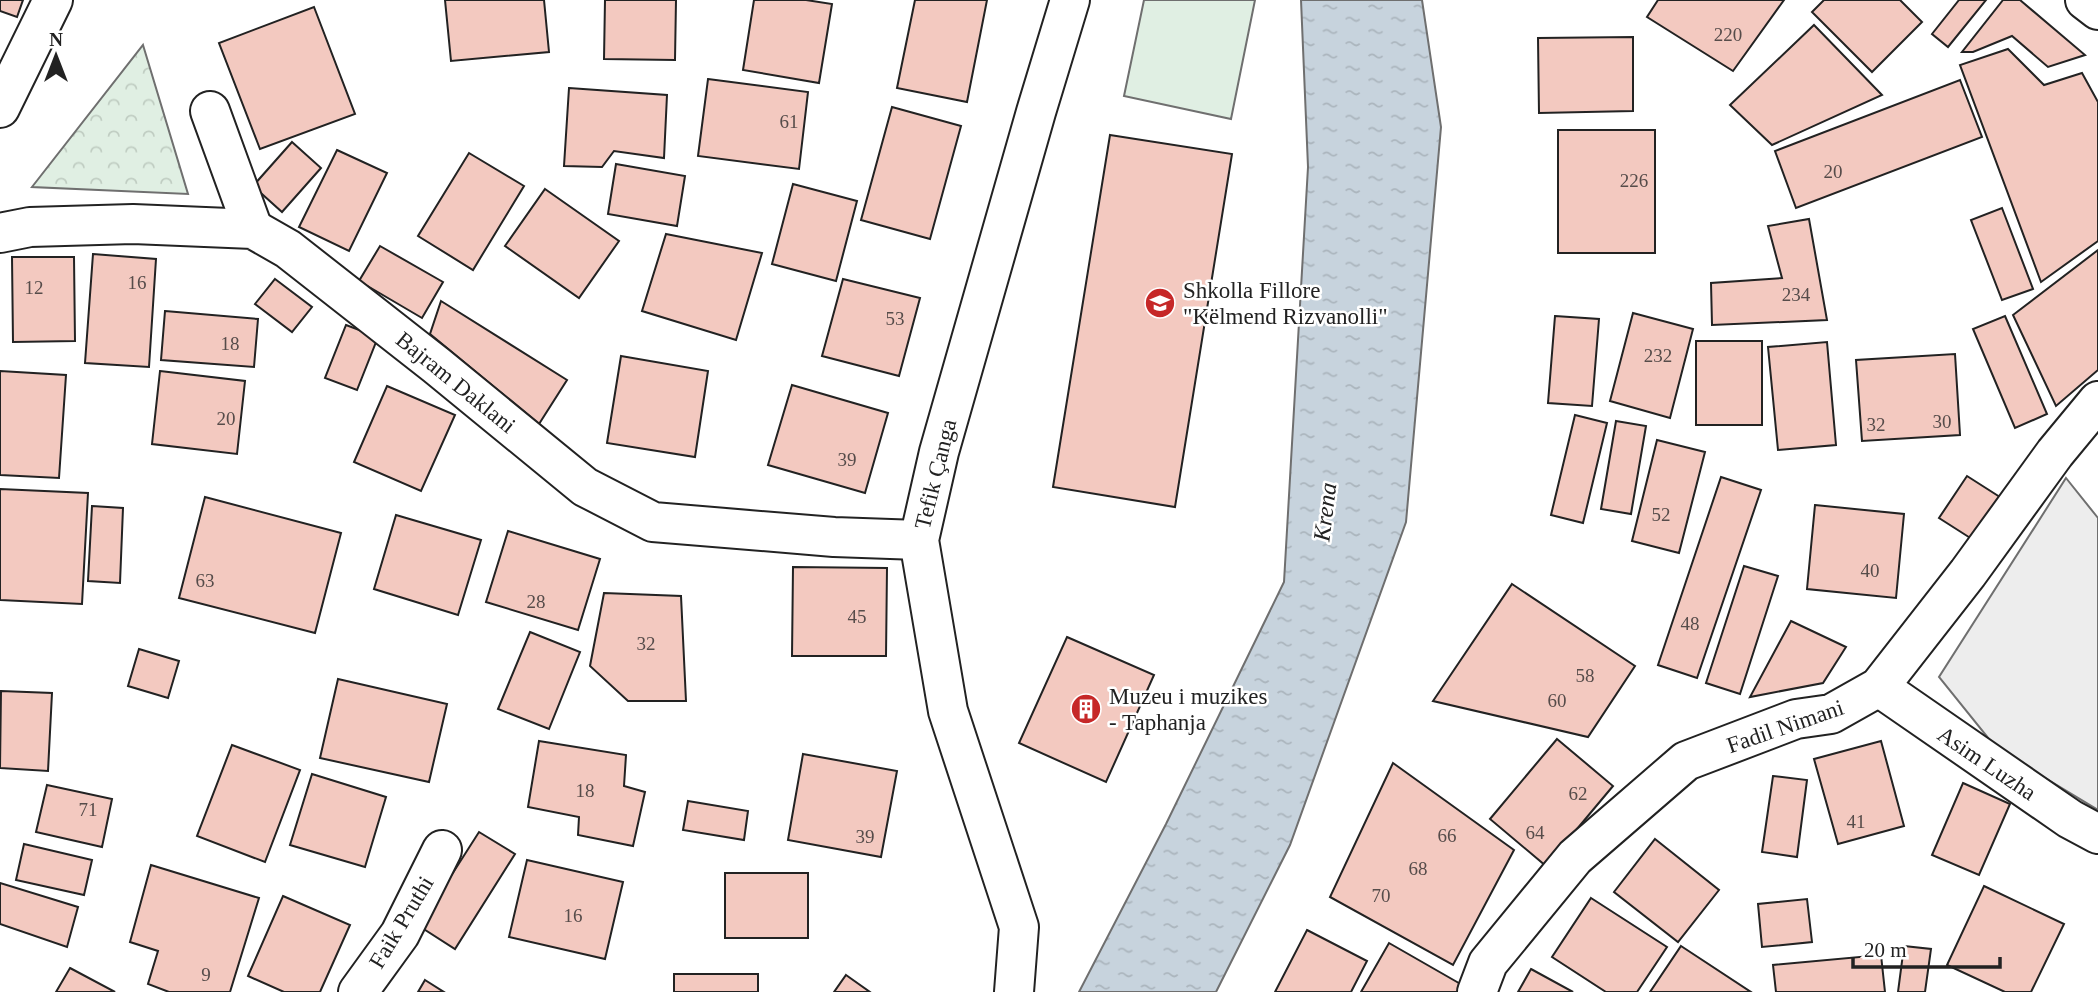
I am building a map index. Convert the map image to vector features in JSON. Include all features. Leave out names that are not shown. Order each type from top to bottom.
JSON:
[{"type":"street","points":[[0,108],[53,0]]},
{"type":"street","name":"Tefik Çanga","points":[[1014,992],[1019,927],[948,711],[919,540],[943,439],[1070,0]]},
{"type":"street","points":[[2085,0],[2098,10]]},
{"type":"street","points":[[210,111],[253,229]]},
{"type":"street","name":"Bajram Daklani","points":[[0,233],[30,227],[133,224],[253,229],[288,249],[585,487],[653,522],[834,537],[919,540]]},
{"type":"street","name":"Fadil Nimani","points":[[1478,992],[1489,963],[1574,858],[1686,761],[1796,719],[1831,714],[1879,687],[1969,573],[2055,453],[2098,401]]},
{"type":"street","name":"Asim Luzha","points":[[1879,687],[2070,819],[2098,834]]},
{"type":"street","name":"Faik Pruthi","points":[[358,992],[400,934],[442,850]]},
{"type":"green space","points":[[1144,0],[1255,0],[1231,119],[1124,96]]},
{"type":"green space","points":[[143,45],[188,194],[32,187]]},
{"type":"shaded area","points":[[2066,478],[2098,518],[2098,810],[1997,749],[1939,677]]},
{"type":"water","name":"Krena","points":[[1301,0],[1422,0],[1441,127],[1406,522],[1290,845],[1216,992],[1079,992],[1166,824],[1284,582],[1308,167]]},
{"type":"building","points":[[0,0],[23,0],[17,17],[0,11]]},
{"type":"building","points":[[445,0],[544,0],[549,52],[451,61]]},
{"type":"building","points":[[605,0],[676,0],[675,60],[604,59]]},
{"type":"building","points":[[754,0],[806,0],[832,4],[819,83],[743,70]]},
{"type":"building","points":[[915,0],[987,0],[967,102],[897,88]]},
{"type":"building","points":[[1658,0],[1784,0],[1733,71],[1647,17]]},
{"type":"building","points":[[1824,0],[1900,0],[1922,22],[1872,72],[1812,12]]},
{"type":"building","points":[[1959,0],[1986,0],[1948,47],[1932,34]]},
{"type":"building","points":[[2003,0],[2020,0],[2085,55],[2048,67],[2012,36],[1973,52],[1962,52]]},
{"type":"building","points":[[314,7],[355,114],[260,149],[219,43]]},
{"type":"building","points":[[1814,25],[1882,95],[1772,145],[1730,105]]},
{"type":"building","points":[[1633,37],[1633,111],[1539,113],[1538,38]]},
{"type":"building","points":[[2008,49],[2044,85],[2082,73],[2098,102],[2098,241],[2041,282],[1960,65]]},
{"type":"building","points":[[708,79],[808,92],[799,169],[698,156]]},
{"type":"building","points":[[1960,80],[1982,137],[1796,208],[1775,151]]},
{"type":"building","points":[[569,88],[667,95],[664,158],[614,151],[602,167],[564,166]]},
{"type":"building","points":[[892,107],[961,126],[930,239],[861,220]]},
{"type":"building","points":[[1558,130],[1655,130],[1655,253],[1558,253]]},
{"type":"building","name":"Shkolla Fillore \"Këlmend Rizvanolli\"","points":[[1110,135],[1232,154],[1175,507],[1053,487]]},
{"type":"building","points":[[292,142],[321,168],[282,212],[253,186]]},
{"type":"building","points":[[337,150],[387,173],[349,251],[299,227]]},
{"type":"building","points":[[469,153],[524,186],[473,270],[418,236]]},
{"type":"building","points":[[616,164],[685,176],[677,226],[608,214]]},
{"type":"building","points":[[793,184],[857,201],[836,281],[772,264]]},
{"type":"building","points":[[545,189],[619,241],[579,298],[505,246]]},
{"type":"building","points":[[2002,208],[2033,289],[2002,300],[1971,220]]},
{"type":"building","points":[[1809,219],[1827,320],[1712,325],[1711,283],[1782,278],[1768,226]]},
{"type":"building","points":[[666,234],[762,253],[736,340],[642,311]]},
{"type":"building","points":[[380,246],[443,282],[422,318],[359,281]]},
{"type":"building","points":[[2098,250],[2098,370],[2056,406],[2013,315]]},
{"type":"building","points":[[93,254],[156,259],[149,367],[85,363]]},
{"type":"building","points":[[12,257],[74,257],[75,341],[13,342]]},
{"type":"building","points":[[275,279],[312,307],[292,332],[255,304]]},
{"type":"building","points":[[843,279],[920,298],[899,376],[822,356]]},
{"type":"building","points":[[441,301],[567,380],[539,424],[430,334]]},
{"type":"building","points":[[165,311],[258,319],[254,367],[161,360]]},
{"type":"building","points":[[1633,313],[1693,329],[1670,418],[1610,401]]},
{"type":"building","points":[[1555,316],[1599,319],[1592,406],[1548,403]]},
{"type":"building","points":[[2005,316],[2047,414],[2015,428],[1973,329]]},
{"type":"building","points":[[346,325],[378,337],[357,390],[325,378]]},
{"type":"building","points":[[1696,341],[1762,341],[1762,425],[1696,425]]},
{"type":"building","points":[[1827,342],[1836,445],[1778,450],[1768,347]]},
{"type":"building","points":[[1955,354],[1960,435],[1862,441],[1856,360]]},
{"type":"building","points":[[621,356],[708,371],[695,457],[607,443]]},
{"type":"building","points":[[0,371],[66,375],[59,478],[0,475]]},
{"type":"building","points":[[160,371],[245,381],[237,454],[152,444]]},
{"type":"building","points":[[792,385],[888,413],[865,493],[768,465]]},
{"type":"building","points":[[387,386],[455,415],[421,491],[354,462]]},
{"type":"building","points":[[1575,415],[1607,423],[1583,523],[1551,515]]},
{"type":"building","points":[[1616,421],[1646,426],[1631,514],[1601,509]]},
{"type":"building","points":[[1657,440],[1705,452],[1679,553],[1632,541]]},
{"type":"building","points":[[1967,476],[2003,499],[1975,541],[1939,518]]},
{"type":"building","points":[[1721,477],[1761,490],[1697,678],[1658,665]]},
{"type":"building","points":[[0,489],[88,493],[82,604],[0,600]]},
{"type":"building","points":[[205,497],[341,533],[315,633],[179,598]]},
{"type":"building","points":[[1815,505],[1904,514],[1896,598],[1807,589]]},
{"type":"building","points":[[92,506],[123,508],[120,583],[88,581]]},
{"type":"building","points":[[396,515],[481,540],[458,615],[374,589]]},
{"type":"building","points":[[508,531],[600,559],[578,630],[486,602]]},
{"type":"building","points":[[1744,566],[1778,576],[1740,694],[1706,683]]},
{"type":"building","points":[[793,567],[887,568],[886,656],[792,656]]},
{"type":"building","points":[[1512,584],[1635,666],[1588,737],[1433,701]]},
{"type":"building","points":[[604,593],[681,596],[686,701],[628,701],[590,666]]},
{"type":"building","points":[[1791,621],[1846,647],[1823,683],[1750,697]]},
{"type":"building","points":[[530,632],[580,652],[549,729],[498,709]]},
{"type":"building","name":"Muzeu i muzikes - Taphanja","points":[[1067,637],[1154,675],[1106,782],[1019,743]]},
{"type":"building","points":[[139,649],[179,661],[168,698],[128,686]]},
{"type":"building","points":[[338,679],[447,704],[429,782],[320,758]]},
{"type":"building","points":[[1,691],[52,693],[48,771],[0,768]]},
{"type":"building","points":[[1557,739],[1613,786],[1546,866],[1490,819]]},
{"type":"building","points":[[539,741],[626,755],[624,786],[645,792],[633,846],[578,835],[579,817],[528,807]]},
{"type":"building","points":[[1881,741],[1904,826],[1838,844],[1814,759]]},
{"type":"building","points":[[232,745],[300,770],[265,862],[197,836]]},
{"type":"building","points":[[803,754],[897,771],[881,857],[788,840]]},
{"type":"building","points":[[1393,763],[1514,850],[1453,965],[1330,897]]},
{"type":"building","points":[[312,774],[386,797],[365,867],[290,845]]},
{"type":"building","points":[[1773,776],[1807,780],[1797,857],[1762,852]]},
{"type":"building","points":[[1963,783],[2010,804],[1979,875],[1932,855]]},
{"type":"building","points":[[47,785],[112,799],[102,847],[36,832]]},
{"type":"building","points":[[688,801],[748,811],[744,840],[683,830]]},
{"type":"building","points":[[479,832],[515,854],[455,949],[419,926]]},
{"type":"building","points":[[1655,839],[1719,890],[1678,942],[1614,892]]},
{"type":"building","points":[[24,844],[92,860],[84,895],[16,880]]},
{"type":"building","points":[[527,860],[623,882],[605,959],[509,937]]},
{"type":"building","points":[[151,865],[259,898],[230,992],[169,992],[148,984],[158,951],[130,942]]},
{"type":"building","points":[[725,873],[808,873],[808,938],[725,938]]},
{"type":"building","points":[[0,883],[78,907],[67,947],[0,924]]},
{"type":"building","points":[[1984,886],[2064,924],[2031,992],[2005,992],[1947,965]]},
{"type":"building","points":[[283,896],[350,925],[320,992],[284,992],[248,976]]},
{"type":"building","points":[[1591,898],[1667,947],[1637,992],[1606,992],[1552,957]]},
{"type":"building","points":[[1807,899],[1812,942],[1762,947],[1758,904]]},
{"type":"building","points":[[1307,930],[1367,961],[1351,992],[1275,992]]},
{"type":"building","points":[[1389,943],[1464,986],[1460,992],[1361,992]]},
{"type":"building","points":[[1681,946],[1751,992],[1650,992]]},
{"type":"building","points":[[1904,946],[1931,949],[1925,992],[1898,992]]},
{"type":"building","points":[[1881,955],[1885,992],[1776,992],[1773,965]]},
{"type":"building","points":[[70,968],[115,992],[56,992]]},
{"type":"building","points":[[1531,969],[1573,992],[1518,992]]},
{"type":"building","points":[[674,974],[758,974],[758,992],[674,992]]},
{"type":"building","points":[[846,975],[870,992],[834,992]]},
{"type":"building","points":[[425,980],[444,992],[418,992]]},
{"type":"place","name":"Shkolla Fillore \"Këlmend Rizvanolli\"","points":[[1160,303]]},
{"type":"place","name":"Muzeu i muzikes - Taphanja","points":[[1086,709]]}]
